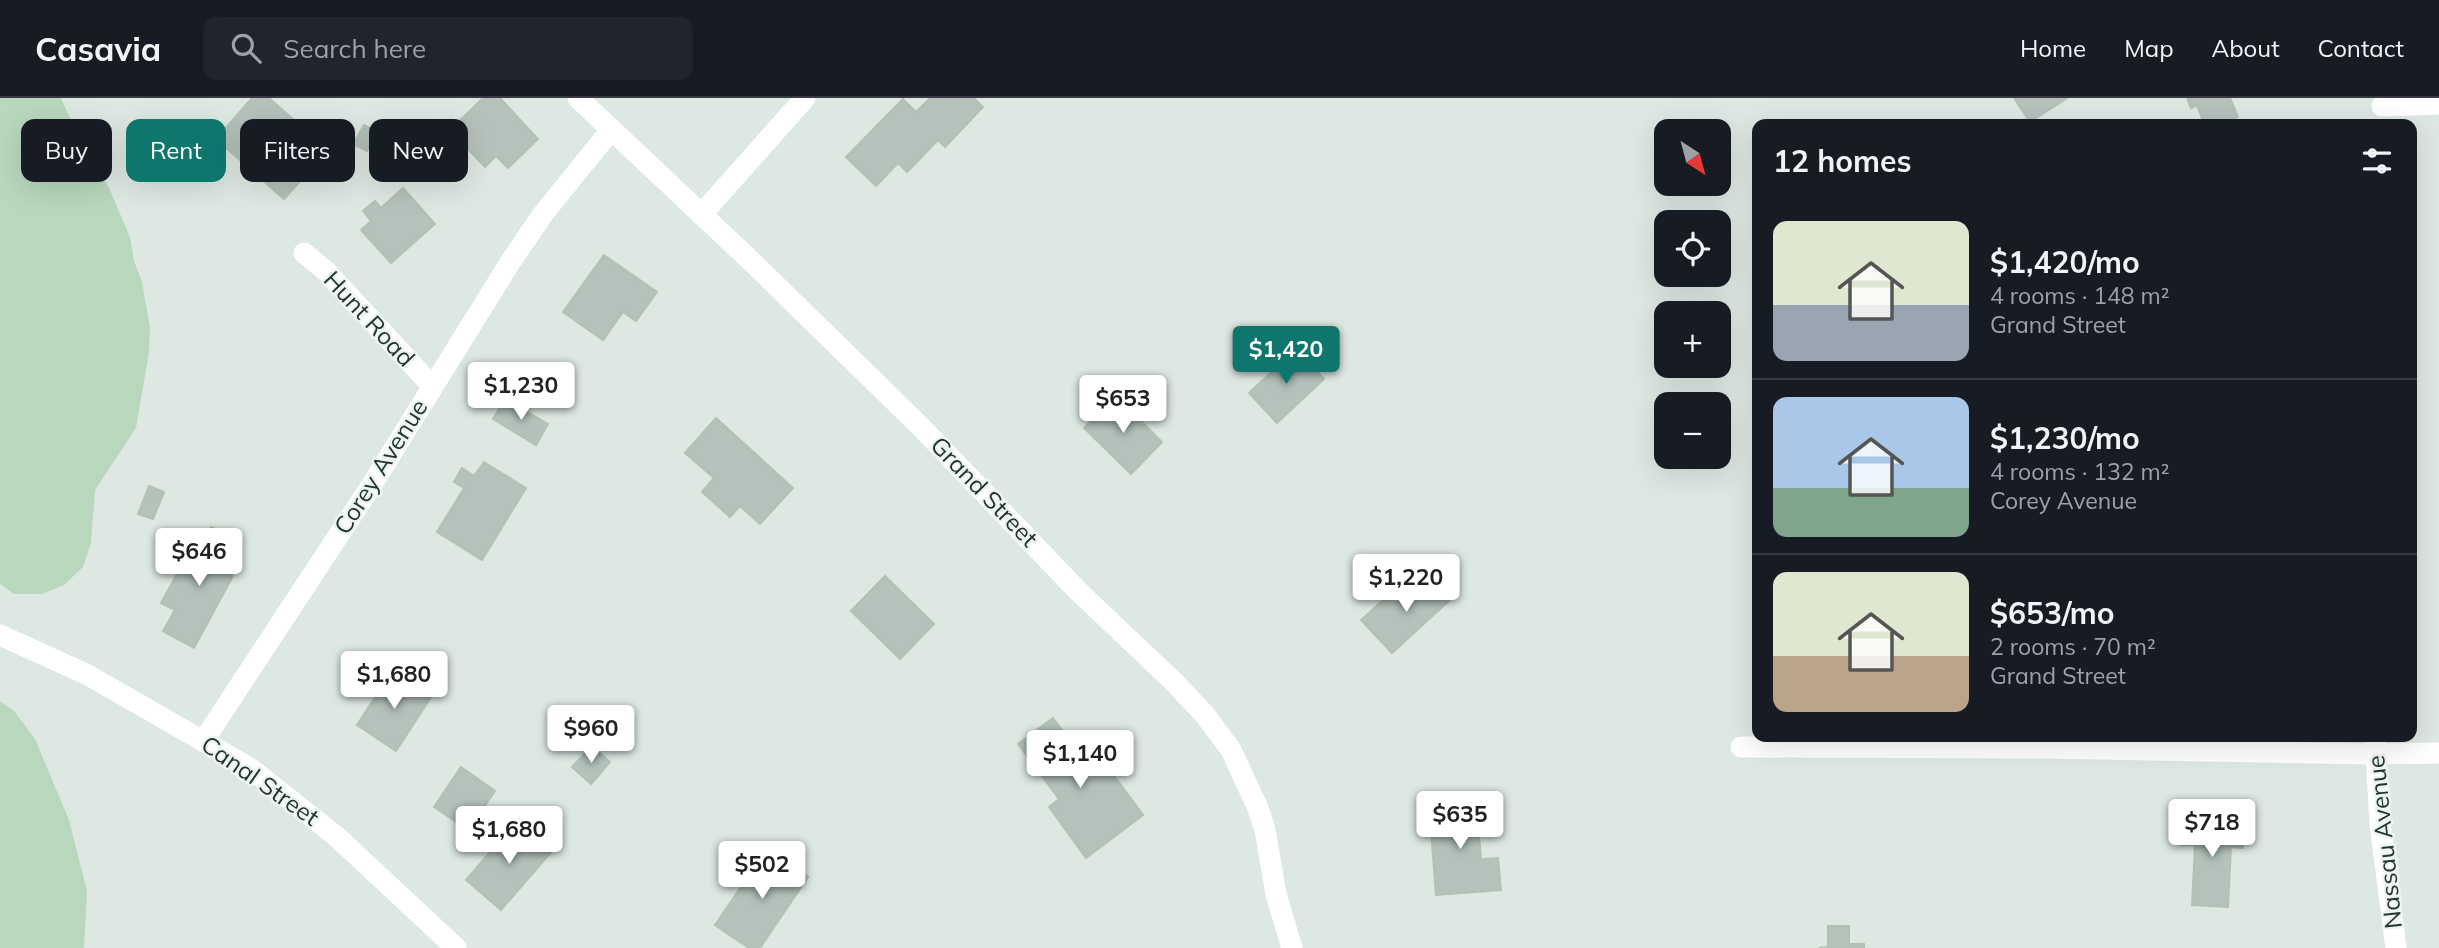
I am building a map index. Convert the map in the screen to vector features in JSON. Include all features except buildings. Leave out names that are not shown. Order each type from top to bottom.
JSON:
[{"type":"street","name":"Grand Street","points":[[578,98],[922,428],[1078,591],[1205,715],[1231,750],[1258,808],[1265,830],[1276,894],[1292,948]]},
{"type":"street","points":[[701,215],[805,98]]},
{"type":"street","points":[[2382,109],[2439,104]]},
{"type":"street","name":"Corey Avenue","points":[[204,740],[371,486],[543,214],[611,130]]},
{"type":"street","name":"Hunt Road","points":[[304,253],[327,272],[432,386]]},
{"type":"street","name":"Canal Street","points":[[0,635],[88,675],[250,768],[337,837],[456,948]]},
{"type":"street","points":[[1741,747],[2045,742],[2375,746],[2439,753]]},
{"type":"street","name":"Nassau Avenue","points":[[2375,746],[2380,824],[2396,948]]},
{"type":"green space","points":[[0,98],[61,98],[70,119],[21,119],[21,182],[106,182],[130,237],[134,261],[142,282],[150,328],[149,352],[136,428],[95,490],[91,543],[83,567],[64,585],[42,594],[14,594],[0,584]]},
{"type":"green space","points":[[0,701],[14,711],[35,739],[69,820],[87,891],[84,948],[0,948]]}]
